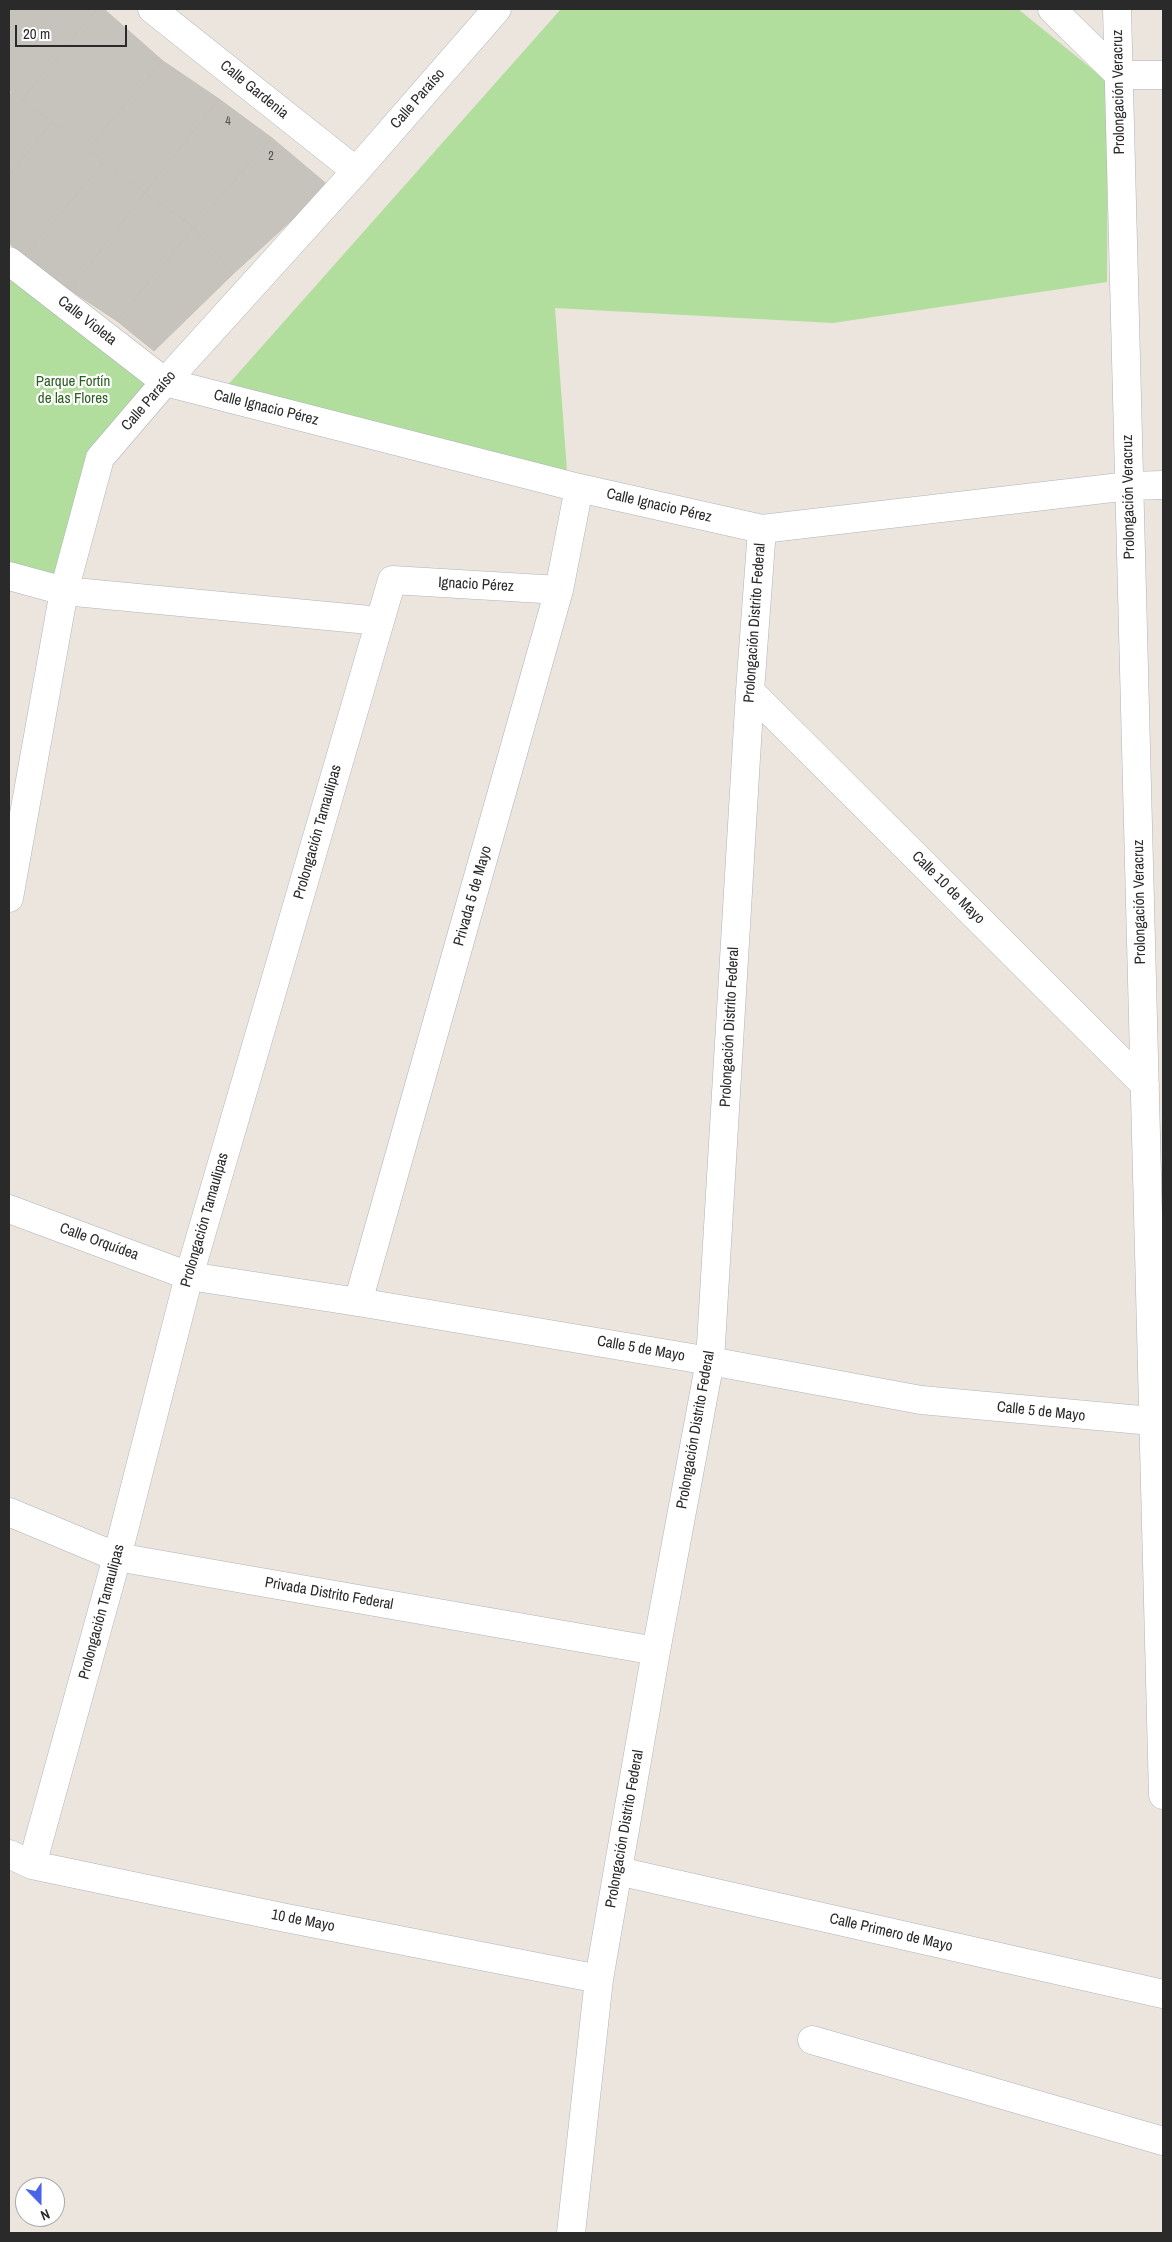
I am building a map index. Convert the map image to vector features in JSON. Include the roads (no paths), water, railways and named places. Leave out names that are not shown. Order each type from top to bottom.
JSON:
[{"type":"street","name":"Calle Gardenia","points":[[152,9],[356,171]]},
{"type":"street","name":"Calle Paraíso","points":[[9,898],[64,590],[100,458],[165,382],[356,171],[497,9]]},
{"type":"street","points":[[1052,9],[1119,75],[1163,75]]},
{"type":"street","name":"Prolongación Veracruz","points":[[1117,9],[1129,486],[1152,974],[1145,1085],[1158,1422],[1163,1794]]},
{"type":"street","name":"Calle Violeta","points":[[9,261],[165,382]]},
{"type":"street","name":"Calle Ignacio Pérez","points":[[165,382],[579,488],[762,529],[1129,486],[1163,484]]},
{"type":"street","name":"Privada 5 de Mayo","points":[[358,1302],[559,590],[579,488]]},
{"type":"street","name":"Prolongación Distrito Federal","points":[[571,2233],[599,1979],[656,1651],[710,1361],[750,691],[762,529]]},
{"type":"street","points":[[9,576],[64,590],[380,621]]},
{"type":"street","name":"Ignacio Pérez","points":[[392,580],[559,590]]},
{"type":"street","name":"Prolongación Tamaulipas","points":[[21,1859],[117,1557],[189,1276],[392,580]]},
{"type":"street","name":"Calle 10 de Mayo","points":[[750,691],[1145,1085]]},
{"type":"street","name":"Calle Orquídea","points":[[9,1209],[189,1276]]},
{"type":"street","name":"Calle 5 de Mayo","points":[[189,1276],[358,1302],[710,1361],[921,1400],[1158,1422]]},
{"type":"street","name":"Privada Distrito Federal","points":[[9,1512],[117,1557],[656,1651]]},
{"type":"street","name":"10 de Mayo","points":[[21,1859],[286,1918],[599,1979]]},
{"type":"street","name":"Calle Primero de Mayo","points":[[618,1871],[1163,1994]]},
{"type":"street","points":[[812,2040],[1163,2141]]},
{"type":"park label","name":"Parque Fortín de las Flores","points":[[73,390]]}]
